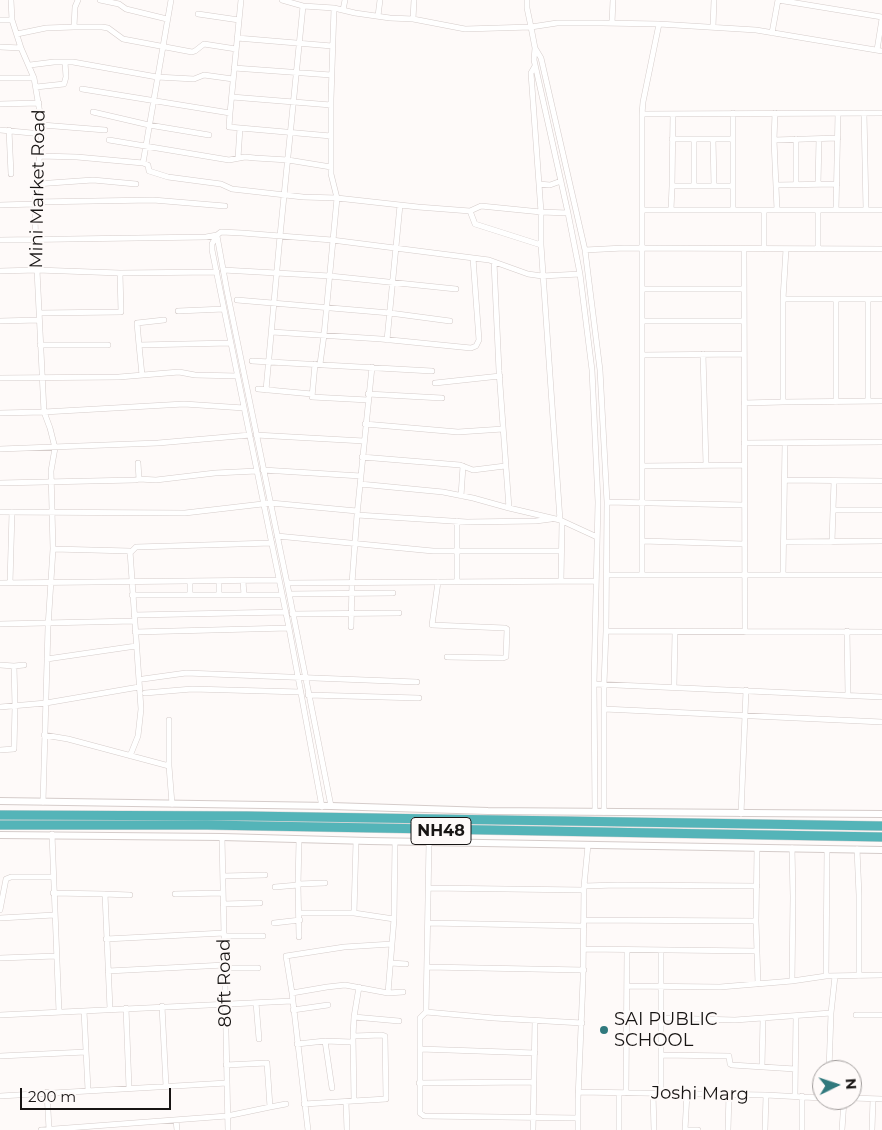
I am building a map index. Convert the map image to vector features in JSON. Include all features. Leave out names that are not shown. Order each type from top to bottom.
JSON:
[{"type":"highway","name":"NH48","points":[[0,815],[247,816],[882,826]]},
{"type":"highway","name":"NH48","points":[[0,825],[207,826],[882,837]]},
{"type":"street","name":"Mini Market Road","points":[[10,0],[12,20],[21,48],[30,64],[40,103],[42,134],[40,156],[36,170],[35,203],[40,345],[44,412],[55,448]]},
{"type":"street","points":[[74,27],[75,7],[78,0]]},
{"type":"street","points":[[100,0],[119,4],[126,9],[167,19]]},
{"type":"street","points":[[143,163],[170,0]]},
{"type":"street","points":[[241,0],[229,127],[331,136]]},
{"type":"street","points":[[282,0],[303,6],[334,8],[378,16],[413,19],[465,29],[531,27],[557,23],[659,24],[756,30],[772,33],[880,51],[882,18],[778,0],[772,33]]},
{"type":"street","points":[[343,10],[345,0]]},
{"type":"street","points":[[378,16],[380,0]]},
{"type":"street","points":[[413,19],[414,0]]},
{"type":"street","points":[[527,0],[535,48],[535,66],[580,274],[592,370],[598,502],[594,684],[595,812]]},
{"type":"street","points":[[612,24],[613,0]]},
{"type":"street","points":[[713,27],[714,0]]},
{"type":"street","points":[[266,390],[303,6]]},
{"type":"street","points":[[312,394],[324,335],[337,198],[331,167],[334,8]]},
{"type":"street","points":[[198,14],[239,20]]},
{"type":"street","points":[[0,20],[12,20]]},
{"type":"street","points":[[642,574],[642,114],[659,24]]},
{"type":"street","points":[[17,34],[46,28],[102,27],[111,30],[114,35],[123,39],[192,52],[204,44],[236,49]]},
{"type":"street","points":[[237,38],[332,46]]},
{"type":"street","points":[[0,47],[21,48]]},
{"type":"street","points":[[535,48],[542,58],[586,250],[600,370],[607,502],[604,812]]},
{"type":"street","points":[[36,86],[64,84],[66,77],[64,62]]},
{"type":"street","points":[[30,64],[64,62],[157,77],[194,78],[204,75],[233,79]]},
{"type":"street","points":[[535,66],[531,73],[541,212],[540,245],[561,551],[561,581]]},
{"type":"street","points":[[234,68],[296,74],[332,75]]},
{"type":"street","points":[[0,78],[34,78]]},
{"type":"street","points":[[82,89],[230,113]]},
{"type":"street","points":[[232,97],[331,105]]},
{"type":"street","points":[[0,104],[40,103]]},
{"type":"street","points":[[93,112],[149,125],[209,134]]},
{"type":"street","points":[[733,113],[733,210]]},
{"type":"street","points":[[775,113],[774,140],[777,210]]},
{"type":"street","points":[[836,210],[838,113]]},
{"type":"street","points":[[864,113],[866,210]]},
{"type":"street","points":[[642,114],[882,113]]},
{"type":"street","points":[[671,210],[673,114]]},
{"type":"street","points":[[42,125],[105,130]]},
{"type":"street","points":[[238,158],[240,128]]},
{"type":"street","points":[[0,130],[42,134]]},
{"type":"street","points":[[9,130],[11,174]]},
{"type":"street","points":[[774,140],[838,138]]},
{"type":"street","points":[[672,139],[733,139]]},
{"type":"street","points":[[694,139],[694,186]]},
{"type":"street","points":[[712,139],[714,186]]},
{"type":"street","points":[[796,139],[796,185]]},
{"type":"street","points":[[818,184],[819,139]]},
{"type":"street","points":[[108,140],[229,160],[245,157],[288,160],[331,167]]},
{"type":"street","points":[[40,156],[77,157],[143,163],[148,165],[149,171],[168,177],[221,184],[232,189],[470,211],[481,206],[568,213]]},
{"type":"street","points":[[36,184],[93,180],[136,184]]},
{"type":"street","points":[[539,184],[550,185],[561,181]]},
{"type":"street","points":[[776,185],[837,184]]},
{"type":"street","points":[[672,186],[733,186]]},
{"type":"street","points":[[0,205],[153,200],[225,206]]},
{"type":"street","points":[[388,340],[400,205]]},
{"type":"street","points":[[642,210],[882,210]]},
{"type":"street","points":[[764,210],[764,249]]},
{"type":"street","points":[[818,210],[818,248]]},
{"type":"street","points":[[470,211],[475,224],[540,245]]},
{"type":"street","points":[[0,240],[217,235],[221,232],[332,240],[396,247],[494,262],[528,274],[542,276],[580,274]]},
{"type":"street","points":[[217,235],[287,583],[302,678],[301,692],[322,807]]},
{"type":"street","points":[[217,235],[212,244],[216,272],[289,628],[308,695],[331,806]]},
{"type":"street","points":[[586,250],[642,248],[882,249]]},
{"type":"street","points":[[744,249],[745,632]]},
{"type":"street","points":[[783,402],[783,299],[786,249]]},
{"type":"street","points":[[272,332],[471,348],[476,346],[479,340],[473,258]]},
{"type":"street","points":[[494,262],[509,508]]},
{"type":"street","points":[[578,266],[587,265]]},
{"type":"street","points":[[223,270],[330,276],[456,289]]},
{"type":"street","points":[[0,271],[216,272]]},
{"type":"street","points":[[39,313],[121,312],[120,273]]},
{"type":"street","points":[[642,289],[744,289]]},
{"type":"street","points":[[783,299],[882,299]]},
{"type":"street","points":[[836,299],[836,402]]},
{"type":"street","points":[[868,299],[868,401]]},
{"type":"street","points":[[237,300],[390,313],[450,321]]},
{"type":"street","points":[[178,311],[224,309]]},
{"type":"street","points":[[0,321],[39,320]]},
{"type":"street","points":[[142,375],[137,323],[164,320]]},
{"type":"street","points":[[642,321],[744,321]]},
{"type":"street","points":[[139,346],[231,343]]},
{"type":"street","points":[[40,345],[108,345]]},
{"type":"street","points":[[703,354],[706,465]]},
{"type":"street","points":[[642,355],[744,354]]},
{"type":"street","points":[[252,361],[432,371]]},
{"type":"street","points":[[351,627],[357,513],[372,367]]},
{"type":"street","points":[[0,378],[142,375],[178,372],[195,375],[238,376]]},
{"type":"street","points":[[435,383],[500,376]]},
{"type":"street","points":[[258,389],[312,394],[312,397],[368,400]]},
{"type":"street","points":[[368,394],[442,398]]},
{"type":"street","points":[[744,403],[882,401]]},
{"type":"street","points":[[0,413],[184,404],[244,408]]},
{"type":"street","points":[[366,424],[458,432],[503,429]]},
{"type":"street","points":[[0,449],[168,443],[250,435]]},
{"type":"street","points":[[256,435],[364,441]]},
{"type":"street","points":[[744,443],[882,442]]},
{"type":"street","points":[[783,575],[785,443]]},
{"type":"street","points":[[43,802],[46,659],[53,549],[51,471],[55,448]]},
{"type":"street","points":[[362,457],[463,466],[473,470],[505,466]]},
{"type":"street","points":[[138,463],[139,479]]},
{"type":"street","points":[[642,466],[744,465]]},
{"type":"street","points":[[461,496],[463,466]]},
{"type":"street","points":[[264,470],[360,476]]},
{"type":"street","points":[[0,484],[156,480],[215,473],[257,471]]},
{"type":"street","points":[[784,480],[882,481]]},
{"type":"street","points":[[832,542],[834,481]]},
{"type":"street","points":[[360,484],[461,496],[558,520],[597,537]]},
{"type":"street","points":[[607,502],[744,504]]},
{"type":"street","points":[[0,512],[185,513],[271,503],[357,513],[457,521],[558,520]]},
{"type":"street","points":[[833,510],[882,510]]},
{"type":"street","points":[[10,583],[12,512]]},
{"type":"street","points":[[457,521],[457,582]]},
{"type":"street","points":[[277,536],[433,551],[561,551]]},
{"type":"street","points":[[642,541],[744,544]]},
{"type":"street","points":[[784,542],[882,541]]},
{"type":"street","points":[[130,756],[138,736],[141,709],[130,553],[136,546],[272,543]]},
{"type":"street","points":[[53,549],[130,551],[130,553]]},
{"type":"street","points":[[606,575],[882,575]]},
{"type":"street","points":[[0,584],[279,580]]},
{"type":"street","points":[[243,581],[244,595]]},
{"type":"street","points":[[287,583],[596,581]]},
{"type":"street","points":[[168,582],[169,595]]},
{"type":"street","points":[[190,582],[190,595]]},
{"type":"street","points":[[219,582],[219,595]]},
{"type":"street","points":[[438,582],[432,625],[505,628],[507,630],[506,657],[447,657]]},
{"type":"street","points":[[289,594],[393,593]]},
{"type":"street","points":[[132,595],[282,595]]},
{"type":"street","points":[[0,624],[48,624],[134,618],[286,612]]},
{"type":"street","points":[[292,614],[399,613]]},
{"type":"street","points":[[135,632],[289,628]]},
{"type":"street","points":[[606,631],[882,632]]},
{"type":"street","points":[[847,631],[848,695]]},
{"type":"street","points":[[674,687],[675,632]]},
{"type":"street","points":[[46,659],[136,646]]},
{"type":"street","points":[[0,665],[24,665]]},
{"type":"street","points":[[0,750],[14,749],[14,666]]},
{"type":"street","points":[[143,679],[186,673],[417,682]]},
{"type":"street","points":[[594,684],[882,696]]},
{"type":"street","points":[[0,707],[46,703],[139,687]]},
{"type":"street","points":[[145,693],[192,689],[301,692]]},
{"type":"street","points":[[742,814],[746,690]]},
{"type":"street","points":[[308,695],[419,698]]},
{"type":"street","points":[[604,709],[882,722]]},
{"type":"street","points":[[169,720],[169,766],[172,804]]},
{"type":"street","points":[[44,735],[169,766]]},
{"type":"street","points":[[0,801],[331,806],[488,811],[882,814]]},
{"type":"street","points":[[52,834],[59,1012]]},
{"type":"street","points":[[0,835],[222,836],[299,840],[882,850]]},
{"type":"street","name":"80ft Road","points":[[222,836],[228,1130]]},
{"type":"street","points":[[299,840],[299,937]]},
{"type":"street","points":[[354,913],[356,841]]},
{"type":"street","points":[[388,993],[394,919],[395,842]]},
{"type":"street","points":[[430,842],[426,1012],[420,1018],[420,1113],[423,1116],[578,1118]]},
{"type":"street","points":[[578,1130],[584,970],[584,888],[588,845]]},
{"type":"street","points":[[757,848],[756,921],[758,984]]},
{"type":"street","points":[[792,848],[792,981]]},
{"type":"street","points":[[826,849],[826,976]]},
{"type":"street","points":[[857,849],[860,896],[859,976]]},
{"type":"street","points":[[223,876],[265,875]]},
{"type":"street","points":[[0,910],[6,879],[11,877],[53,877]]},
{"type":"street","points":[[275,887],[325,883]]},
{"type":"street","points":[[429,888],[584,888],[616,885],[757,886]]},
{"type":"street","points":[[53,893],[130,895]]},
{"type":"street","points":[[175,894],[223,893]]},
{"type":"street","points":[[104,894],[110,1009]]},
{"type":"street","points":[[223,904],[260,903]]},
{"type":"street","points":[[299,913],[354,913],[394,919]]},
{"type":"street","points":[[0,918],[54,915]]},
{"type":"street","points":[[274,923],[300,920]]},
{"type":"street","points":[[428,923],[756,921]]},
{"type":"street","points":[[106,939],[224,935],[263,936]]},
{"type":"street","points":[[308,1130],[286,956],[344,947],[392,944]]},
{"type":"street","points":[[584,949],[757,951]]},
{"type":"street","points":[[626,1092],[627,950]]},
{"type":"street","points":[[661,951],[661,1093]]},
{"type":"street","points":[[0,958],[56,956]]},
{"type":"street","points":[[391,963],[406,964]]},
{"type":"street","points":[[108,971],[225,967],[258,968]]},
{"type":"street","points":[[427,967],[584,970]]},
{"type":"street","points":[[626,986],[720,987],[826,976],[882,975]]},
{"type":"street","points":[[829,1060],[831,1013],[835,976]]},
{"type":"street","points":[[292,993],[345,985],[388,993],[403,992]]},
{"type":"street","points":[[354,1101],[352,1039],[360,987]]},
{"type":"street","points":[[0,1015],[292,1001]]},
{"type":"street","points":[[256,1003],[258,1039]]},
{"type":"street","points":[[294,1010],[328,1005]]},
{"type":"street","points":[[162,1006],[166,1086]]},
{"type":"street","points":[[126,1008],[129,1088]]},
{"type":"street","points":[[84,1011],[88,1090]]},
{"type":"street","points":[[426,1012],[582,1023]]},
{"type":"street","points":[[662,1018],[713,1018],[723,1020],[831,1013]]},
{"type":"street","points":[[856,1015],[882,1015]]},
{"type":"street","points":[[795,1096],[796,1016]]},
{"type":"street","points":[[354,1017],[399,1021]]},
{"type":"street","points":[[762,1067],[763,1018]]},
{"type":"street","points":[[533,1130],[535,1020]]},
{"type":"street","points":[[297,1044],[382,1035],[385,1036],[386,1040],[386,1099],[304,1104]]},
{"type":"street","points":[[325,1041],[332,1088]]},
{"type":"street","points":[[420,1049],[535,1053]]},
{"type":"street","points":[[0,1056],[86,1052]]},
{"type":"street","points":[[661,1055],[729,1056],[730,1064],[795,1069]]},
{"type":"street","points":[[226,1065],[274,1062]]},
{"type":"street","points":[[267,1063],[270,1107]]},
{"type":"street","points":[[419,1083],[534,1082]]},
{"type":"street","points":[[0,1096],[227,1083]]},
{"type":"street","points":[[47,1092],[49,1129]]},
{"type":"street","name":"Joshi Marg","points":[[578,1092],[812,1097]]},
{"type":"street","points":[[619,1092],[619,1130]]},
{"type":"street","points":[[653,1093],[654,1130]]},
{"type":"street","points":[[687,1093],[685,1130],[698,1130]]},
{"type":"street","points":[[728,1130],[729,1094]]},
{"type":"street","points":[[765,1130],[766,1095]]},
{"type":"street","points":[[802,1096],[802,1130]]},
{"type":"street","points":[[862,1098],[882,1099]]},
{"type":"street","points":[[872,1130],[874,1099]]},
{"type":"street","points":[[346,1102],[347,1130]]},
{"type":"street","points":[[41,1130],[101,1128],[227,1116],[286,1104]]},
{"type":"street","points":[[842,1130],[843,1110]]},
{"type":"street","points":[[176,1120],[177,1130]]},
{"type":"street","points":[[139,1123],[139,1130]]},
{"type":"place","name":"SAI PUBLIC SCHOOL","points":[[604,1030]]}]
